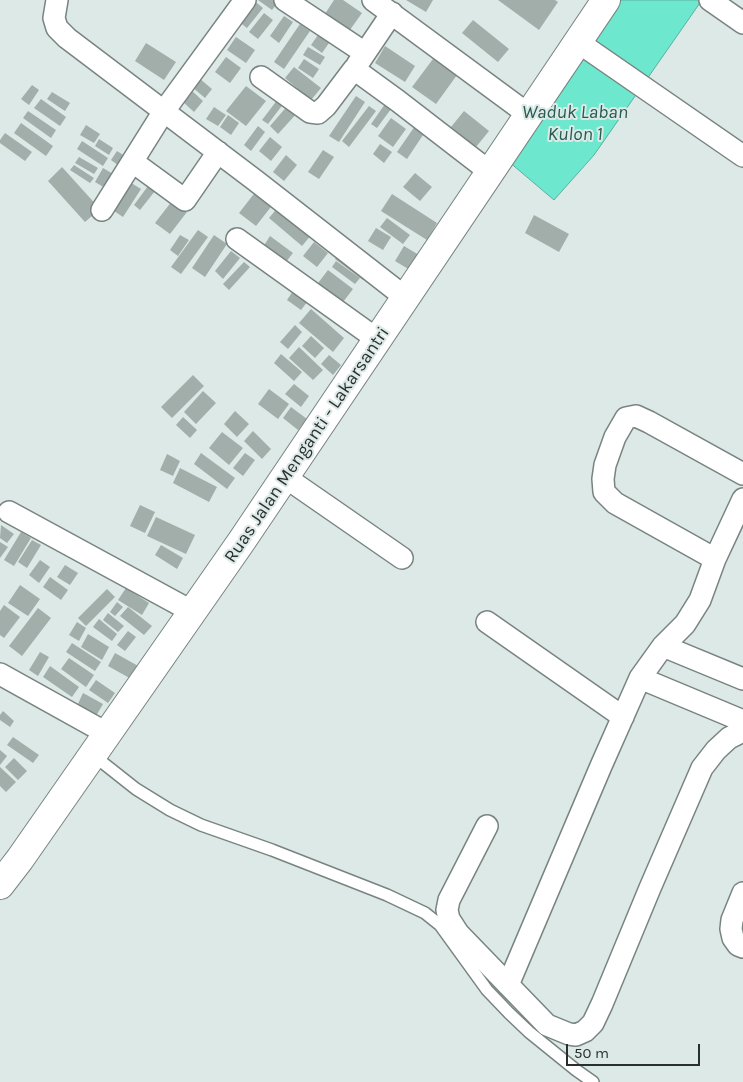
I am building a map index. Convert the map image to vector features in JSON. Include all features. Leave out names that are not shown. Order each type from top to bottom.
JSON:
[{"type":"main road","name":"Ruas Jalan Menganti - Lakarsantri","points":[[0,885],[193,612],[606,0]]},
{"type":"street","points":[[57,0],[54,18],[57,28],[67,38],[406,298]]},
{"type":"street","points":[[102,210],[164,111],[245,0]]},
{"type":"street","points":[[285,0],[359,61],[398,101],[490,172]]},
{"type":"street","points":[[373,0],[529,115]]},
{"type":"street","points":[[710,0],[743,23]]},
{"type":"street","points":[[261,77],[310,112],[318,113],[326,106],[392,13]]},
{"type":"street","points":[[578,42],[743,156]]},
{"type":"street","points":[[133,162],[186,200],[218,152]]},
{"type":"street","points":[[237,239],[378,340]]},
{"type":"street","points":[[714,559],[615,503],[604,492],[602,479],[605,465],[615,438],[626,418],[636,416],[743,474]]},
{"type":"street","points":[[285,477],[402,558]]},
{"type":"street","points":[[508,985],[640,678],[663,646],[685,624],[700,600],[714,559],[743,499]]},
{"type":"street","points":[[9,512],[193,612]]},
{"type":"street","points":[[487,622],[623,717]]},
{"type":"street","points":[[663,646],[743,679]]},
{"type":"street","points":[[0,674],[100,744]]},
{"type":"street","points":[[640,678],[743,721]]},
{"type":"street","points":[[487,826],[449,900],[447,910],[449,920],[458,933],[547,1025],[576,1035],[585,1031],[593,1023],[702,768],[716,750],[729,738],[743,730]]},
{"type":"street","points":[[743,892],[732,920],[731,928],[732,938],[743,947]]},
{"type":"lane","points":[[100,744],[136,789],[170,810],[201,825],[387,895],[425,913],[440,925],[486,990],[529,1032],[593,1082]]},
{"type":"water","name":"Waduk Laban Kulon 1","points":[[621,0],[702,0],[594,155],[554,200],[508,161]]},
{"type":"building","points":[[253,0],[263,8],[247,28],[234,18]]},
{"type":"building","points":[[258,0],[278,0],[279,1],[272,10]]},
{"type":"building","points":[[334,0],[343,0],[362,13],[347,34],[323,17]]},
{"type":"building","points":[[406,0],[433,0],[426,12]]},
{"type":"building","points":[[498,0],[555,0],[558,2],[539,30]]},
{"type":"building","points":[[264,13],[273,20],[258,39],[249,32]]},
{"type":"building","points":[[284,16],[293,22],[279,43],[270,36]]},
{"type":"building","points":[[473,20],[509,49],[498,62],[462,33]]},
{"type":"building","points":[[300,24],[310,31],[284,69],[274,62]]},
{"type":"building","points":[[318,35],[329,43],[322,53],[311,45]]},
{"type":"building","points":[[236,37],[255,50],[246,63],[227,50]]},
{"type":"building","points":[[146,43],[176,62],[164,80],[135,61]]},
{"type":"building","points":[[385,46],[415,66],[405,82],[375,63]]},
{"type":"building","points":[[308,47],[325,57],[320,65],[303,55]]},
{"type":"building","points":[[226,57],[241,68],[230,83],[215,72]]},
{"type":"building","points":[[304,59],[319,69],[313,78],[298,68]]},
{"type":"building","points":[[433,59],[457,75],[436,104],[412,87]]},
{"type":"building","points":[[294,67],[321,88],[311,100],[285,78]]},
{"type":"building","points":[[199,78],[212,89],[205,98],[192,87]]},
{"type":"building","points":[[32,85],[39,90],[29,105],[21,99]]},
{"type":"building","points":[[246,86],[266,101],[246,126],[226,111]]},
{"type":"building","points":[[191,90],[203,101],[194,112],[182,101]]},
{"type":"building","points":[[52,92],[70,103],[65,111],[47,99]]},
{"type":"building","points":[[356,96],[365,102],[339,142],[329,136]]},
{"type":"building","points":[[41,99],[66,117],[60,126],[34,108]]},
{"type":"building","points":[[278,99],[284,103],[268,124],[262,120]]},
{"type":"building","points":[[289,104],[298,112],[278,134],[270,126]]},
{"type":"building","points":[[385,104],[391,109],[377,128],[371,124]]},
{"type":"building","points":[[369,106],[376,111],[349,147],[342,141]]},
{"type":"building","points":[[214,107],[226,115],[218,126],[206,119]]},
{"type":"building","points":[[28,111],[56,130],[51,138],[23,118]]},
{"type":"building","points":[[464,111],[489,131],[476,147],[451,127]]},
{"type":"building","points":[[228,115],[239,123],[231,135],[220,127]]},
{"type":"building","points":[[391,118],[406,129],[393,147],[378,136]]},
{"type":"building","points":[[21,123],[53,146],[46,156],[14,133]]},
{"type":"building","points":[[86,125],[100,134],[94,143],[80,135]]},
{"type":"building","points":[[258,126],[265,132],[251,151],[244,145]]},
{"type":"building","points":[[415,126],[425,132],[407,159],[397,152]]},
{"type":"building","points":[[5,133],[32,152],[25,161],[0,143]]},
{"type":"building","points":[[270,137],[282,147],[271,161],[259,151]]},
{"type":"building","points":[[99,139],[113,148],[109,155],[95,146]]},
{"type":"building","points":[[82,141],[108,158],[103,166],[77,149]]},
{"type":"building","points":[[380,144],[392,152],[384,163],[373,154]]},
{"type":"building","points":[[323,150],[334,157],[319,179],[308,172]]},
{"type":"building","points":[[117,151],[128,158],[122,168],[111,160]]},
{"type":"building","points":[[286,155],[297,165],[284,181],[273,172]]},
{"type":"building","points":[[79,157],[98,168],[94,174],[75,163]]},
{"type":"building","points":[[74,165],[94,178],[90,183],[70,170]]},
{"type":"building","points":[[62,167],[100,209],[85,222],[48,181]]},
{"type":"building","points":[[103,168],[120,178],[112,192],[95,182]]},
{"type":"building","points":[[415,173],[432,187],[420,201],[403,187]]},
{"type":"building","points":[[128,181],[141,189],[123,217],[111,209]]},
{"type":"building","points":[[148,186],[155,191],[140,210],[134,205]]},
{"type":"building","points":[[257,190],[274,203],[256,226],[239,213]]},
{"type":"building","points":[[392,194],[437,223],[427,240],[381,211]]},
{"type":"building","points":[[172,201],[187,212],[170,234],[155,223]]},
{"type":"building","points":[[279,206],[312,234],[302,246],[269,218]]},
{"type":"building","points":[[534,215],[569,234],[559,252],[525,233]]},
{"type":"building","points":[[387,218],[410,235],[403,244],[380,227]]},
{"type":"building","points":[[376,228],[391,237],[383,250],[368,241]]},
{"type":"building","points":[[198,230],[208,237],[181,274],[171,267]]},
{"type":"building","points":[[180,235],[189,240],[178,256],[170,250]]},
{"type":"building","points":[[214,235],[227,244],[205,277],[192,268]]},
{"type":"building","points":[[270,236],[293,253],[285,263],[263,247]]},
{"type":"building","points":[[314,242],[328,253],[317,267],[303,256]]},
{"type":"building","points":[[404,246],[419,255],[410,270],[395,261]]},
{"type":"building","points":[[231,251],[240,258],[223,279],[215,271]]},
{"type":"building","points":[[342,251],[369,271],[363,280],[335,259]]},
{"type":"building","points":[[336,261],[360,278],[355,284],[332,267]]},
{"type":"building","points":[[244,262],[250,267],[229,290],[223,284]]},
{"type":"building","points":[[328,270],[353,289],[340,306],[315,287]]},
{"type":"building","points":[[293,291],[308,301],[301,310],[287,300]]},
{"type":"building","points":[[311,309],[344,338],[333,352],[299,323]]},
{"type":"building","points":[[295,325],[302,332],[288,349],[280,342]]},
{"type":"building","points":[[311,336],[324,348],[315,358],[302,346]]},
{"type":"building","points":[[299,347],[323,370],[313,380],[289,358]]},
{"type":"building","points":[[281,354],[302,372],[294,381],[274,363]]},
{"type":"building","points":[[329,355],[341,365],[333,375],[321,364]]},
{"type":"building","points":[[193,375],[204,386],[172,418],[161,407]]},
{"type":"building","points":[[294,384],[309,396],[301,407],[285,394]]},
{"type":"building","points":[[269,389],[289,404],[278,419],[258,404]]},
{"type":"building","points":[[203,391],[216,403],[196,424],[184,412]]},
{"type":"building","points":[[291,407],[307,419],[298,430],[283,418]]},
{"type":"building","points":[[235,411],[249,424],[237,437],[224,424]]},
{"type":"building","points":[[183,417],[197,430],[190,438],[176,425]]},
{"type":"building","points":[[253,431],[271,449],[262,459],[244,441]]},
{"type":"building","points":[[222,432],[243,448],[229,465],[209,448]]},
{"type":"building","points":[[201,453],[235,478],[227,489],[194,464]]},
{"type":"building","points":[[245,453],[255,460],[243,476],[233,468]]},
{"type":"building","points":[[167,454],[180,461],[173,476],[160,470]]},
{"type":"building","points":[[180,468],[217,487],[209,502],[173,483]]},
{"type":"building","points":[[140,505],[155,512],[145,533],[130,526]]},
{"type":"building","points":[[156,517],[195,535],[186,554],[147,536]]},
{"type":"building","points":[[1,525],[14,534],[7,543],[0,538]]},
{"type":"building","points":[[21,532],[31,538],[14,566],[4,560]]},
{"type":"building","points":[[32,540],[41,545],[27,568],[18,562]]},
{"type":"building","points":[[0,542],[8,547],[0,558]]},
{"type":"building","points":[[161,545],[183,558],[177,569],[155,555]]},
{"type":"building","points":[[40,560],[50,567],[39,583],[29,575]]},
{"type":"building","points":[[65,565],[78,573],[70,585],[57,577]]},
{"type":"building","points":[[50,577],[68,590],[61,600],[43,587]]},
{"type":"building","points":[[20,585],[40,599],[28,616],[8,603]]},
{"type":"building","points":[[126,588],[149,603],[142,615],[118,600]]},
{"type":"building","points":[[107,589],[115,597],[86,626],[78,618]]},
{"type":"building","points":[[117,602],[123,607],[115,616],[110,612]]},
{"type":"building","points":[[4,605],[20,617],[4,638],[0,635],[0,611]]},
{"type":"building","points":[[128,607],[152,626],[144,635],[120,616]]},
{"type":"building","points":[[38,608],[51,618],[22,656],[9,646]]},
{"type":"building","points":[[108,613],[124,626],[118,632],[103,620]]},
{"type":"building","points":[[99,619],[117,634],[112,641],[93,627]]},
{"type":"building","points":[[77,622],[86,628],[79,641],[69,635]]},
{"type":"building","points":[[128,631],[136,637],[125,651],[117,645]]},
{"type":"building","points":[[88,634],[109,647],[102,660],[81,647]]},
{"type":"building","points":[[72,643],[101,662],[95,671],[66,652]]},
{"type":"building","points":[[40,652],[49,657],[38,676],[29,670]]},
{"type":"building","points":[[115,653],[140,667],[133,680],[108,666]]},
{"type":"building","points":[[69,658],[94,675],[86,687],[61,669]]},
{"type":"building","points":[[50,666],[79,687],[72,697],[43,677]]},
{"type":"building","points":[[96,680],[115,693],[108,703],[89,690]]},
{"type":"building","points":[[83,693],[103,704],[96,716],[77,706]]},
{"type":"building","points":[[3,711],[14,721],[10,727],[0,720],[0,715]]},
{"type":"building","points":[[13,737],[39,755],[33,763],[7,745]]},
{"type":"building","points":[[0,750],[7,756],[0,765]]},
{"type":"building","points":[[14,758],[27,771],[18,780],[5,767]]},
{"type":"building","points":[[0,767],[16,782],[6,792],[0,786]]}]
